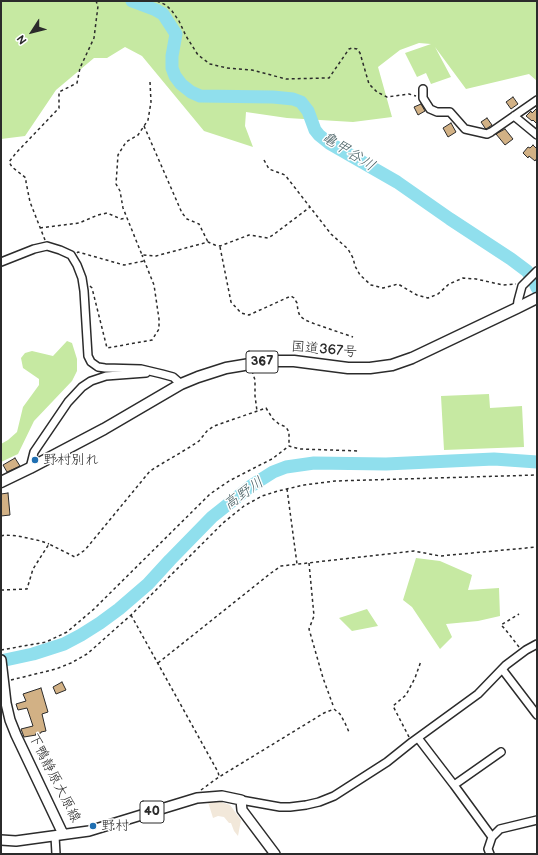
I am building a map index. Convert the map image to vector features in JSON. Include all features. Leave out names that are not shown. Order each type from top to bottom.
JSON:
[{"type":"highway","name":"国道367号","points":[[1,482],[104,429],[181,384],[198,377],[226,368],[268,360],[294,361],[348,368],[370,368],[392,365],[412,358],[536,299]]},
{"type":"main road","name":"下鴨静原大原線","points":[[1,660],[6,704],[10,720],[59,835],[89,831],[197,798],[222,796],[241,800]]},
{"type":"main road","points":[[241,800],[242,810],[275,854]]},
{"type":"main road","points":[[1,840],[16,841],[59,835]]},
{"type":"street","points":[[423,89],[423,98],[432,111],[450,112],[465,129],[487,134],[537,100]]},
{"type":"street","points":[[514,116],[537,134]]},
{"type":"street","points":[[1,262],[34,249],[47,246],[71,255],[82,278],[88,356],[91,362],[98,367],[141,369],[156,372],[173,377],[181,384]]},
{"type":"street","points":[[517,308],[522,286],[532,276]]},
{"type":"street","points":[[30,468],[34,452],[68,402],[82,387],[91,381],[106,376],[156,372]]},
{"type":"street","points":[[241,800],[290,807],[306,805],[334,796],[387,762],[478,694],[502,669],[526,650],[537,644]]},
{"type":"street","points":[[502,669],[537,715]]},
{"type":"street","points":[[415,740],[454,785],[492,837]]},
{"type":"street","points":[[454,785],[501,752]]},
{"type":"street","points":[[490,854],[488,849],[492,837],[500,830],[537,820]]},
{"type":"street","points":[[56,854],[59,835]]},
{"type":"path","points":[[47,246],[30,202],[26,178],[12,167],[9,162],[59,108],[59,92],[77,83],[80,68],[94,38],[98,6],[96,1]]},
{"type":"path","points":[[157,1],[166,5],[172,11],[198,55],[210,64],[227,68],[252,70],[286,79],[329,78],[349,49],[352,48],[357,49],[360,53],[369,84],[377,92],[387,97],[409,94],[423,98]]},
{"type":"path","points":[[82,278],[92,288],[107,348],[152,340],[159,329],[154,285],[123,208],[120,191],[116,184],[118,155],[126,142],[138,135],[148,120],[151,102],[150,82]]},
{"type":"path","points":[[144,126],[182,213],[187,219],[199,224],[208,242],[215,246],[220,246],[249,235],[268,238],[310,208]]},
{"type":"path","points":[[264,160],[269,169],[284,175],[331,234],[348,249],[360,275],[371,285],[383,288],[398,284],[418,296],[428,298],[438,294],[449,284],[462,278],[476,279],[503,286],[515,285],[532,276]]},
{"type":"path","points":[[40,228],[80,223],[98,215],[107,213],[121,219],[127,218]]},
{"type":"path","points":[[142,255],[156,256],[208,242]]},
{"type":"path","points":[[220,246],[231,302],[241,313],[249,315],[291,296],[297,303],[300,316],[306,320],[353,337]]},
{"type":"path","points":[[71,255],[78,252],[124,265],[144,261]]},
{"type":"path","points":[[249,364],[255,380],[257,411]]},
{"type":"path","points":[[1,536],[18,536],[41,541],[75,557],[85,550],[150,471],[200,441],[207,431],[214,426],[266,408],[273,419],[286,427],[289,432],[289,446]]},
{"type":"path","points":[[289,446],[300,449],[360,451]]},
{"type":"path","points":[[1,650],[46,642],[67,632],[94,609],[210,494],[229,481],[272,459],[289,446]]},
{"type":"path","points":[[4,680],[56,669],[87,654],[131,615],[223,523],[244,506],[262,496],[304,485],[335,481],[537,475]]},
{"type":"path","points":[[287,489],[298,564]]},
{"type":"path","points":[[1,590],[27,589],[34,569],[49,544]]},
{"type":"path","points":[[158,663],[281,566],[414,551],[440,556],[537,547]]},
{"type":"path","points":[[309,563],[314,616],[309,629],[323,678],[334,709],[340,714],[349,732]]},
{"type":"path","points":[[519,614],[501,625],[518,647],[526,650]]},
{"type":"path","points":[[131,615],[218,772],[219,777]]},
{"type":"path","points":[[415,740],[393,706],[406,695],[415,678],[421,661]]},
{"type":"path","points":[[197,798],[196,794],[219,777],[324,713],[334,709]]},
{"type":"shaded area","points":[[218,801],[230,805],[241,820],[238,836],[231,823],[229,823],[224,817],[218,816],[213,818],[208,802]]},
{"type":"green space","points":[[1,1],[537,1],[537,81],[529,74],[466,89],[435,47],[451,77],[431,84],[426,73],[417,77],[405,53],[431,44],[419,43],[400,50],[378,67],[392,117],[353,122],[287,118],[246,112],[245,126],[253,147],[204,131],[142,56],[125,47],[107,58],[94,58],[56,90],[25,136],[1,139]]},
{"type":"green space","points":[[67,341],[72,343],[77,359],[77,371],[72,381],[34,421],[18,454],[1,462],[1,444],[17,432],[23,407],[39,385],[39,379],[23,368],[21,358],[25,353],[32,351],[53,356]]},
{"type":"green space","points":[[489,394],[490,408],[522,406],[524,447],[444,450],[441,396]]},
{"type":"green space","points":[[416,558],[440,561],[472,575],[468,590],[499,588],[500,616],[478,621],[446,624],[452,637],[440,649],[412,607],[403,600]]},
{"type":"green space","points":[[367,609],[378,626],[352,631],[339,618]]},
{"type":"building","points":[[513,97],[518,104],[511,109],[506,102]]},
{"type":"building","points":[[421,104],[425,111],[418,115],[414,107]]},
{"type":"building","points":[[537,108],[537,124],[526,116]]},
{"type":"building","points":[[487,118],[492,125],[486,129],[481,122]]},
{"type":"building","points":[[451,123],[456,132],[448,137],[443,128]]},
{"type":"building","points":[[505,129],[513,139],[505,145],[496,134]]},
{"type":"building","points":[[533,145],[537,149],[537,158],[535,161],[529,156],[528,158],[523,153],[528,147],[530,148]]},
{"type":"building","points":[[15,458],[20,466],[7,472],[3,465]]},
{"type":"building","points":[[8,493],[10,515],[1,516],[1,494]]},
{"type":"building","points":[[62,682],[66,690],[56,694],[53,687]]},
{"type":"building","points":[[41,688],[48,712],[42,714],[46,731],[35,734],[36,735],[24,737],[21,729],[33,726],[27,708],[18,710],[16,704],[26,701],[23,694]]},
{"type":"waterway","name":"亀甲谷川","points":[[132,1],[163,14],[176,34],[172,56],[172,68],[175,76],[181,84],[191,92],[200,96],[273,97],[293,99],[301,102],[308,111],[315,130],[329,143],[397,182],[511,259],[527,271],[537,288]]},
{"type":"waterway","name":"高野川","points":[[1,661],[33,654],[64,644],[100,623],[148,584],[212,517],[251,486],[273,472],[286,467],[314,463],[386,464],[494,459],[537,462]]},
{"type":"place","name":"野村別れ","points":[[35,460]]},
{"type":"place","name":"野村","points":[[93,826]]}]
